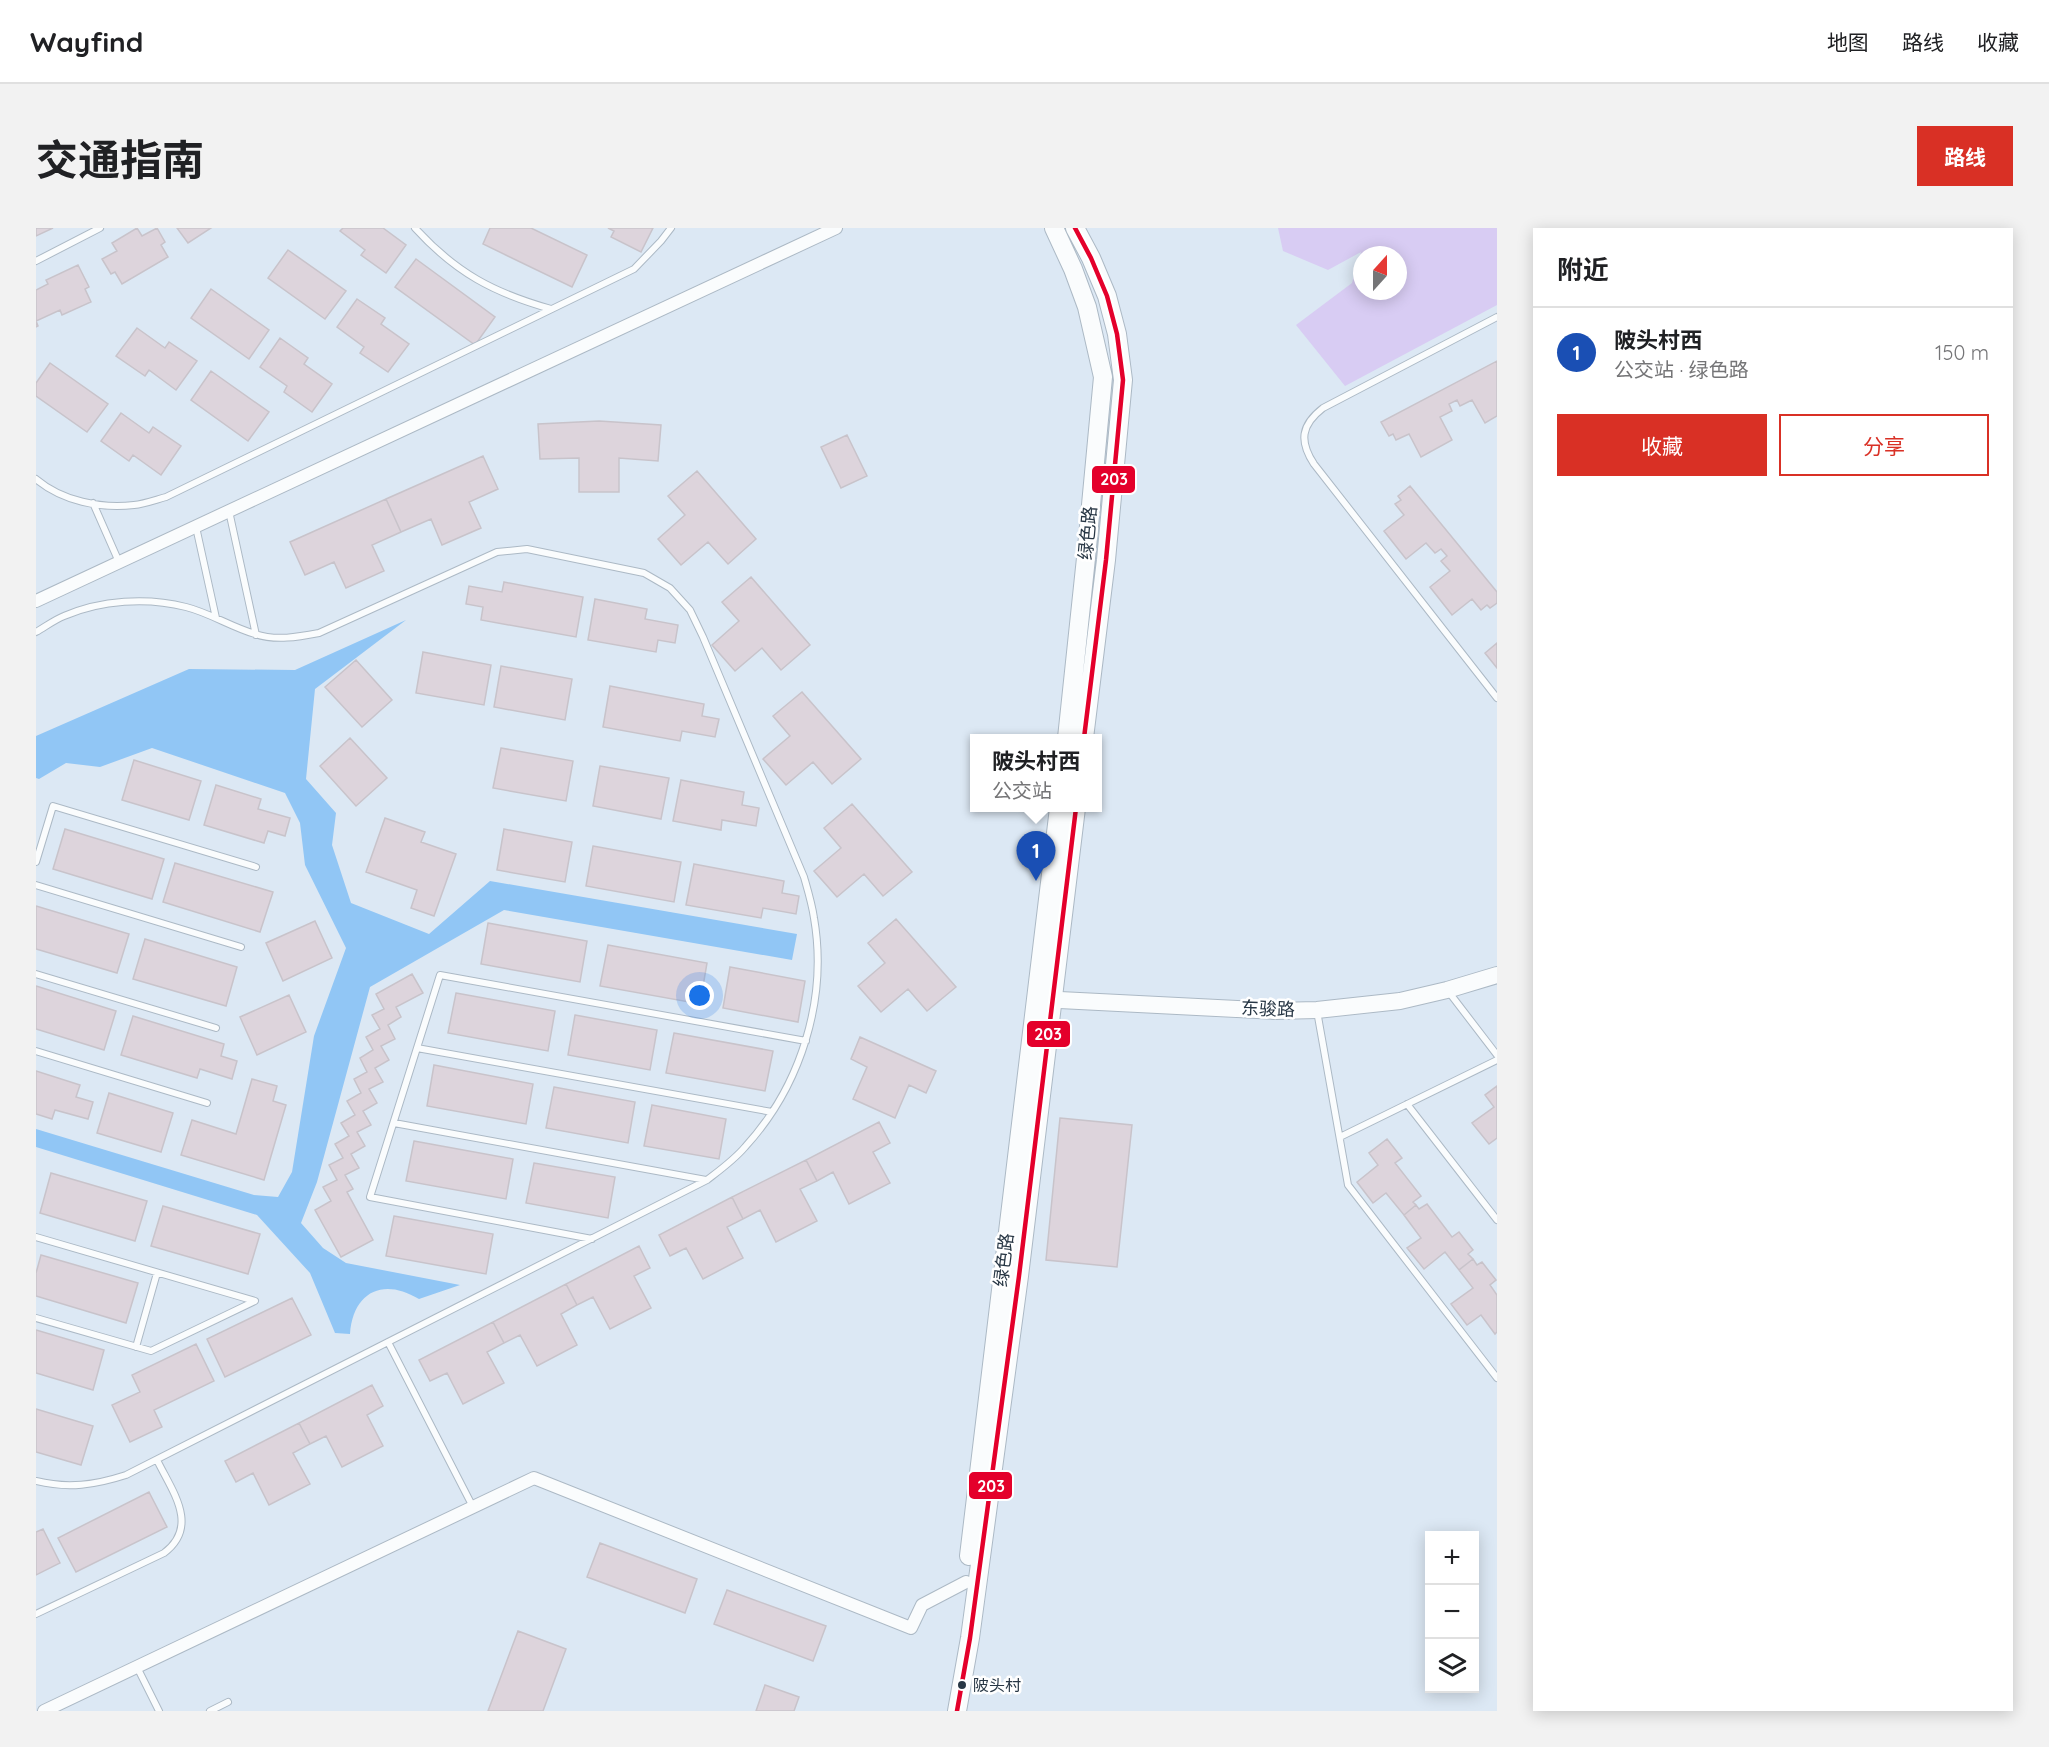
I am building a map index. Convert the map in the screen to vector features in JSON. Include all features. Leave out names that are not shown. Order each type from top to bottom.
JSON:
[{"type":"main road","name":"绿色路","points":[[1054,228],[1073,269],[1087,308],[1103,376],[1066,734]]},
{"type":"main road","name":"绿色路","points":[[1075,228],[1107,296],[1117,334],[1124,380],[1106,560],[1084,734]]},
{"type":"main road","name":"绿色路","points":[[957,1711],[970,1638],[1019,1276],[1045,999],[1059,812]]},
{"type":"main road","name":"绿色路","points":[[946,1711],[966,1582],[1045,999],[1075,812]]},
{"type":"street","points":[[36,601],[837,228]]},
{"type":"street","name":"东骏路","points":[[1045,999],[1275,1011],[1317,1010],[1400,1001],[1497,975]]},
{"type":"street","points":[[44,1711],[534,1478],[911,1628],[922,1605],[966,1582]]},
{"type":"lane","points":[[36,261],[100,228]]},
{"type":"lane","points":[[416,228],[445,258],[477,281],[513,298],[552,309]]},
{"type":"lane","points":[[36,479],[70,498],[102,506],[134,505],[166,497],[634,269],[661,241],[670,228]]},
{"type":"lane","points":[[1497,317],[1323,408],[1312,416],[1306,427],[1304,440],[1306,453],[1314,464],[1497,698]]},
{"type":"lane","points":[[93,503],[119,562]]},
{"type":"lane","points":[[229,511],[256,634]]},
{"type":"lane","points":[[196,527],[216,618]]},
{"type":"lane","points":[[36,632],[64,616],[93,606],[124,602],[155,602],[186,607],[256,634],[277,638],[298,637],[319,633],[497,552],[527,549],[644,573],[670,588],[690,610],[703,637],[804,877],[814,918],[818,959],[815,1001],[806,1041],[791,1080],[772,1112],[745,1148],[707,1180],[126,1475],[102,1483],[76,1486],[36,1480]]},
{"type":"lane","points":[[36,862],[53,806],[256,867]]},
{"type":"lane","points":[[36,885],[241,947]]},
{"type":"lane","points":[[36,974],[216,1028]]},
{"type":"lane","points":[[592,1239],[370,1197],[440,975],[806,1041]]},
{"type":"lane","points":[[1447,990],[1497,1055]]},
{"type":"lane","points":[[1317,1010],[1348,1185],[1497,1378]]},
{"type":"lane","points":[[417,1048],[772,1112]]},
{"type":"lane","points":[[36,1051],[207,1103]]},
{"type":"lane","points":[[1340,1137],[1497,1060]]},
{"type":"lane","points":[[1407,1104],[1497,1220]]},
{"type":"lane","points":[[393,1123],[707,1180]]},
{"type":"lane","points":[[36,1237],[255,1301],[151,1351],[36,1318]]},
{"type":"lane","points":[[135,1347],[157,1273]]},
{"type":"lane","points":[[388,1342],[473,1507]]},
{"type":"lane","points":[[36,1614],[164,1553],[174,1545],[180,1535],[183,1522],[180,1510],[157,1460]]},
{"type":"lane","points":[[137,1667],[159,1711]]},
{"type":"lane","points":[[210,1711],[228,1702]]},
{"type":"shaded area","points":[[1278,228],[1497,228],[1497,305],[1345,386],[1296,325],[1352,283],[1353,280],[1353,300],[1407,300],[1407,246],[1353,246],[1353,256],[1328,270],[1283,251]]},
{"type":"water","points":[[406,620],[315,689],[306,779],[336,813],[332,845],[351,903],[429,934],[490,881],[797,934],[792,960],[504,910],[370,987],[317,1182],[301,1223],[323,1248],[346,1263],[460,1285],[419,1299],[406,1292],[393,1289],[372,1292],[357,1308],[350,1334],[335,1333],[310,1273],[257,1215],[36,1147],[36,1129],[254,1195],[278,1197],[292,1172],[314,1036],[346,948],[305,865],[300,823],[285,793],[152,748],[100,767],[66,763],[39,779],[36,778],[36,736],[189,669],[295,670]]},
{"type":"building","points":[[36,228],[53,228],[36,236]]},
{"type":"building","points":[[137,228],[142,236],[157,228],[165,242],[161,245],[168,257],[122,284],[115,272],[111,274],[102,259],[117,251],[112,243]]},
{"type":"building","points":[[177,228],[211,228],[188,243]]},
{"type":"building","points":[[343,228],[383,228],[406,245],[386,273],[361,255],[365,250],[340,231]]},
{"type":"building","points":[[490,228],[531,228],[587,255],[572,287],[483,244]]},
{"type":"building","points":[[608,228],[653,228],[641,252],[611,237],[614,231]]},
{"type":"building","points":[[288,250],[346,291],[325,319],[268,278]]},
{"type":"building","points":[[416,259],[495,317],[475,345],[395,287]]},
{"type":"building","points":[[78,265],[89,287],[85,289],[91,302],[62,315],[60,310],[36,321],[36,290],[48,284],[46,280]]},
{"type":"building","points":[[211,289],[269,330],[249,359],[191,318]]},
{"type":"building","points":[[357,299],[385,318],[381,324],[409,344],[388,372],[360,353],[364,347],[337,327]]},
{"type":"building","points":[[137,328],[165,348],[169,342],[197,361],[176,390],[149,370],[145,376],[116,356]]},
{"type":"building","points":[[280,338],[308,358],[304,364],[332,384],[312,412],[284,392],[287,386],[260,367]]},
{"type":"building","points":[[1497,361],[1497,416],[1485,423],[1472,400],[1460,406],[1457,400],[1449,404],[1452,411],[1440,417],[1452,440],[1421,457],[1409,434],[1396,440],[1393,434],[1389,436],[1381,422]]},
{"type":"building","points":[[50,363],[108,404],[87,432],[36,396],[36,383]]},
{"type":"building","points":[[211,371],[269,412],[248,441],[191,400]]},
{"type":"building","points":[[121,413],[149,433],[153,427],[181,446],[161,475],[133,455],[129,461],[101,441]]},
{"type":"building","points":[[599,421],[661,425],[658,461],[619,458],[619,492],[579,492],[579,458],[540,459],[538,424]]},
{"type":"building","points":[[847,435],[867,476],[841,488],[821,447]]},
{"type":"building","points":[[483,456],[498,489],[469,502],[481,528],[442,545],[431,519],[401,532],[386,499]]},
{"type":"building","points":[[697,471],[756,539],[728,564],[708,542],[681,565],[658,539],[685,515],[668,496]]},
{"type":"building","points":[[1410,486],[1497,592],[1497,603],[1490,608],[1487,605],[1481,610],[1472,599],[1452,615],[1430,587],[1450,571],[1441,561],[1447,556],[1441,549],[1435,553],[1426,543],[1406,559],[1384,531],[1404,515],[1395,504],[1401,500],[1398,496]]},
{"type":"building","points":[[386,499],[401,532],[372,545],[384,571],[346,588],[334,562],[305,575],[290,542]]},
{"type":"building","points":[[751,577],[810,645],[781,670],[762,648],[735,671],[712,645],[739,621],[722,602]]},
{"type":"building","points":[[504,582],[583,597],[576,637],[481,620],[483,607],[466,604],[469,586],[502,592]]},
{"type":"building","points":[[595,599],[647,609],[645,619],[678,625],[675,643],[658,640],[656,652],[588,640]]},
{"type":"building","points":[[1497,643],[1497,668],[1485,653]]},
{"type":"building","points":[[423,652],[491,665],[484,705],[416,693]]},
{"type":"building","points":[[356,660],[392,700],[362,727],[325,687]]},
{"type":"building","points":[[501,666],[572,679],[565,720],[494,707]]},
{"type":"building","points":[[610,686],[704,704],[702,716],[719,719],[715,737],[682,731],[680,741],[603,727]]},
{"type":"building","points":[[802,692],[861,759],[832,784],[813,762],[786,785],[763,759],[790,736],[773,716]]},
{"type":"building","points":[[350,738],[387,778],[356,806],[320,766]]},
{"type":"building","points":[[501,748],[573,761],[566,801],[493,788]]},
{"type":"building","points":[[134,760],[201,781],[189,820],[122,800]]},
{"type":"building","points":[[600,766],[669,778],[661,819],[593,806]]},
{"type":"building","points":[[681,780],[744,792],[742,805],[759,808],[756,826],[722,820],[721,830],[673,821]]},
{"type":"building","points":[[216,785],[261,799],[258,809],[290,818],[285,836],[268,831],[264,843],[204,825]]},
{"type":"building","points":[[852,804],[912,872],[883,896],[864,874],[837,897],[814,871],[841,848],[824,828]]},
{"type":"building","points":[[385,818],[425,832],[421,842],[456,854],[434,916],[411,908],[417,890],[366,872]]},
{"type":"building","points":[[65,829],[164,859],[152,899],[53,869]]},
{"type":"building","points":[[504,829],[572,842],[565,882],[497,870]]},
{"type":"building","points":[[593,846],[681,862],[674,902],[586,886]]},
{"type":"building","points":[[175,863],[273,892],[260,932],[163,902]]},
{"type":"building","points":[[694,864],[784,881],[782,893],[799,896],[796,914],[763,908],[761,918],[686,905]]},
{"type":"building","points":[[36,906],[129,934],[117,973],[36,949]]},
{"type":"building","points":[[896,919],[956,987],[927,1011],[908,989],[881,1012],[858,986],[885,963],[868,943]]},
{"type":"building","points":[[315,921],[332,958],[283,981],[266,943]]},
{"type":"building","points":[[488,923],[587,941],[580,982],[481,964]]},
{"type":"building","points":[[145,939],[237,967],[226,1006],[133,979]]},
{"type":"building","points":[[608,945],[707,963],[700,1004],[600,986]]},
{"type":"building","points":[[730,967],[805,981],[798,1022],[723,1008]]},
{"type":"building","points":[[412,974],[423,993],[396,1007],[401,1017],[388,1025],[395,1039],[381,1046],[389,1060],[375,1068],[383,1082],[369,1089],[377,1103],[363,1111],[371,1125],[357,1132],[365,1146],[351,1154],[359,1168],[345,1175],[353,1189],[347,1192],[373,1240],[341,1257],[315,1210],[331,1201],[323,1187],[337,1180],[329,1165],[343,1158],[335,1144],[349,1136],[341,1123],[355,1115],[347,1101],[361,1093],[354,1079],[367,1072],[360,1058],[373,1050],[366,1037],[380,1029],[372,1015],[384,1009],[376,994]]},
{"type":"building","points":[[36,986],[116,1011],[104,1050],[36,1029]]},
{"type":"building","points":[[456,993],[555,1011],[548,1051],[448,1033]]},
{"type":"building","points":[[289,995],[306,1032],[257,1055],[240,1017]]},
{"type":"building","points":[[575,1015],[657,1030],[650,1070],[568,1055]]},
{"type":"building","points":[[133,1016],[224,1044],[221,1056],[237,1061],[232,1079],[200,1069],[197,1078],[121,1055]]},
{"type":"building","points":[[674,1033],[773,1051],[765,1091],[666,1073]]},
{"type":"building","points":[[860,1037],[936,1071],[926,1093],[909,1085],[895,1118],[853,1099],[867,1067],[851,1059]]},
{"type":"building","points":[[434,1065],[533,1084],[526,1124],[427,1106]]},
{"type":"building","points":[[36,1071],[80,1085],[76,1097],[93,1102],[88,1119],[55,1110],[52,1119],[36,1114]]},
{"type":"building","points":[[252,1079],[277,1086],[273,1101],[286,1105],[264,1180],[181,1155],[192,1120],[236,1134]]},
{"type":"building","points":[[1497,1086],[1497,1138],[1489,1144],[1472,1123],[1494,1107],[1485,1095]]},
{"type":"building","points":[[554,1087],[635,1102],[628,1143],[546,1128]]},
{"type":"building","points":[[109,1093],[173,1113],[161,1152],[97,1133]]},
{"type":"building","points":[[652,1105],[726,1119],[719,1159],[644,1146]]},
{"type":"building","points":[[1060,1118],[1132,1125],[1117,1267],[1046,1260]]},
{"type":"building","points":[[879,1122],[890,1143],[873,1152],[890,1183],[849,1204],[833,1172],[817,1181],[806,1160]]},
{"type":"building","points":[[1387,1139],[1402,1158],[1395,1163],[1421,1196],[1413,1202],[1416,1205],[1404,1215],[1386,1193],[1373,1203],[1357,1182],[1378,1165],[1369,1153]]},
{"type":"building","points":[[414,1141],[513,1159],[506,1199],[406,1181]]},
{"type":"building","points":[[806,1160],[817,1181],[800,1189],[817,1221],[776,1242],[760,1210],[743,1219],[732,1197]]},
{"type":"building","points":[[534,1163],[615,1177],[608,1218],[526,1203]]},
{"type":"building","points":[[51,1173],[147,1201],[135,1241],[40,1213]]},
{"type":"building","points":[[732,1197],[743,1219],[727,1227],[743,1258],[703,1279],[686,1248],[670,1256],[659,1235]]},
{"type":"building","points":[[1427,1204],[1452,1237],[1459,1232],[1473,1250],[1468,1254],[1473,1259],[1459,1270],[1445,1252],[1424,1269],[1407,1248],[1421,1238],[1404,1215],[1416,1205],[1419,1209]]},
{"type":"building","points":[[163,1206],[260,1234],[248,1274],[151,1246]]},
{"type":"building","points":[[394,1216],[493,1234],[486,1274],[386,1256]]},
{"type":"building","points":[[639,1246],[650,1268],[634,1276],[651,1308],[610,1329],[593,1297],[577,1305],[566,1284]]},
{"type":"building","points":[[41,1255],[138,1283],[126,1323],[36,1296],[36,1273]]},
{"type":"building","points":[[1473,1259],[1477,1265],[1482,1262],[1496,1280],[1490,1285],[1497,1295],[1497,1332],[1495,1334],[1481,1315],[1467,1325],[1451,1304],[1473,1288],[1459,1270]]},
{"type":"building","points":[[566,1284],[577,1305],[561,1314],[577,1345],[537,1366],[520,1335],[504,1343],[493,1322]]},
{"type":"building","points":[[292,1298],[311,1335],[225,1377],[207,1339]]},
{"type":"building","points":[[493,1322],[504,1343],[487,1352],[504,1383],[463,1404],[447,1373],[430,1381],[419,1360]]},
{"type":"building","points":[[36,1330],[104,1350],[93,1390],[36,1373]]},
{"type":"building","points":[[196,1344],[214,1381],[154,1410],[162,1427],[130,1442],[112,1405],[140,1392],[132,1375]]},
{"type":"building","points":[[372,1385],[383,1406],[367,1415],[383,1446],[342,1467],[326,1436],[310,1444],[299,1423]]},
{"type":"building","points":[[36,1409],[93,1426],[81,1465],[36,1452]]},
{"type":"building","points":[[299,1423],[310,1444],[293,1453],[310,1484],[269,1505],[253,1473],[236,1482],[225,1461]]},
{"type":"building","points":[[149,1492],[167,1527],[76,1572],[58,1538]]},
{"type":"building","points":[[43,1529],[60,1563],[36,1575],[36,1532]]},
{"type":"building","points":[[600,1543],[697,1579],[685,1613],[587,1577]]},
{"type":"building","points":[[727,1590],[826,1626],[813,1661],[714,1624]]},
{"type":"building","points":[[518,1631],[566,1649],[543,1711],[488,1711]]},
{"type":"building","points":[[765,1685],[799,1697],[794,1711],[756,1711]]},
{"type":"transit line","name":"203","points":[[1075,228],[1107,296],[1117,334],[1123,380],[1106,560],[1084,734]]},
{"type":"transit line","name":"203","points":[[957,1711],[970,1638],[1019,1276],[1076,812]]},
{"type":"place","name":"陂头村西","points":[[1036,881]]},
{"type":"place","name":"陂头村","points":[[962,1685]]}]
